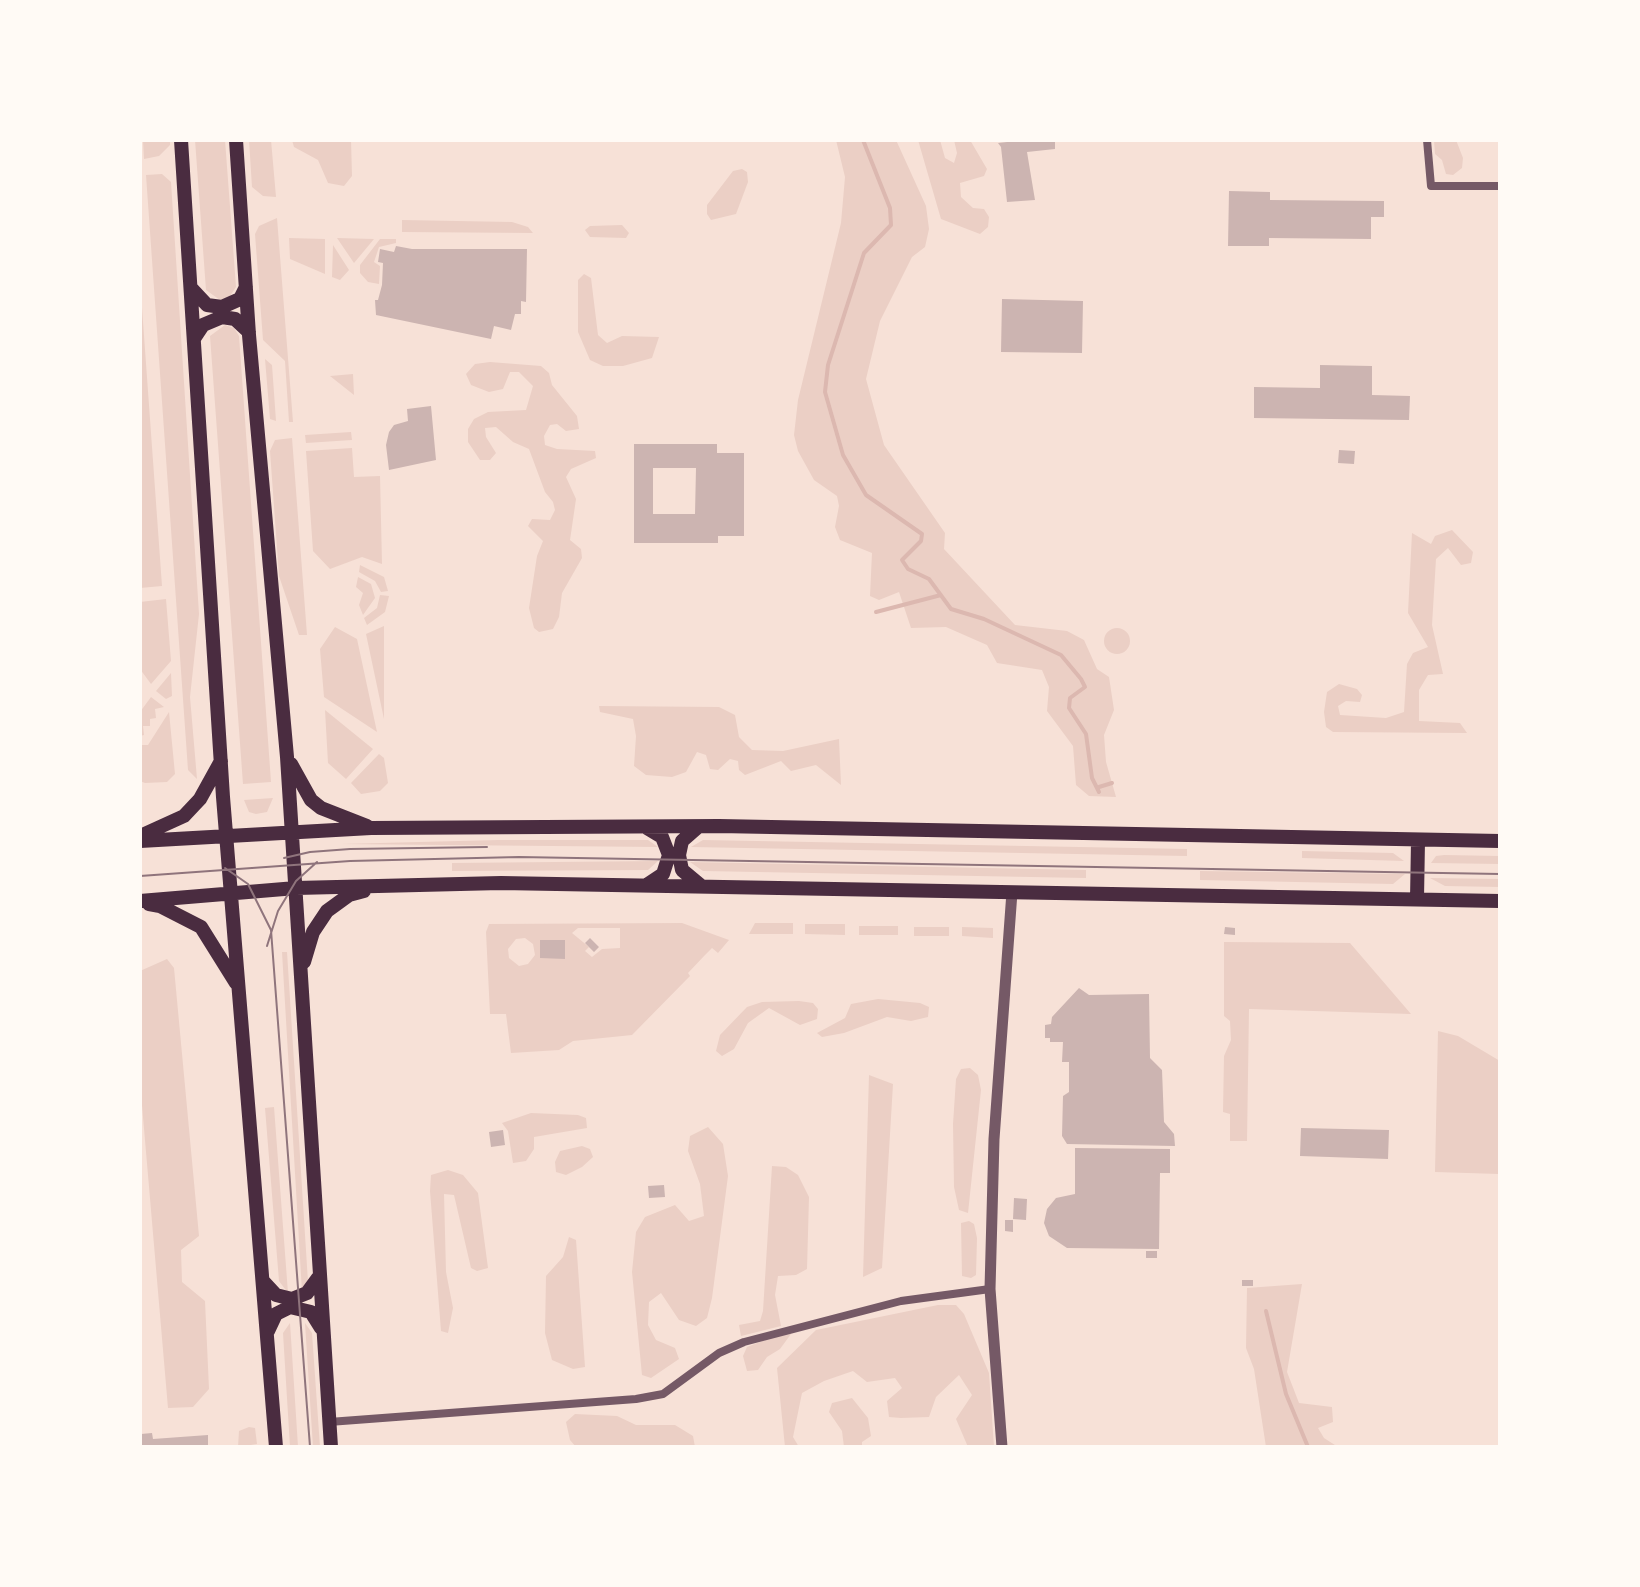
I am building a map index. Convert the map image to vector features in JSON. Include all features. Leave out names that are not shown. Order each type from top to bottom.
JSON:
[{"type":"main road","points":[[181,140],[226,836],[276,1447]]},
{"type":"main road","points":[[236,140],[249,332],[287,757],[331,1447]]},
{"type":"main road","points":[[192,289],[207,305],[222,307],[240,299],[246,287]]},
{"type":"main road","points":[[195,337],[203,325],[222,317],[235,319],[249,332]]},
{"type":"main road","points":[[287,757],[311,800],[321,808],[371,828]]},
{"type":"main road","points":[[140,838],[184,816],[200,799],[221,761]]},
{"type":"main road","points":[[638,827],[651,829],[662,837],[669,855],[666,868],[658,879],[640,885]]},
{"type":"main road","points":[[140,838],[371,828],[698,827],[1500,841]]},
{"type":"main road","points":[[698,827],[682,841],[679,855],[687,876],[700,885]]},
{"type":"main road","points":[[1417,899],[1418,841]]},
{"type":"main road","points":[[140,902],[296,888],[640,885],[1500,901]]},
{"type":"main road","points":[[301,977],[313,932],[327,911],[349,895],[383,886]]},
{"type":"main road","points":[[140,902],[160,906],[201,927],[240,990]]},
{"type":"main road","points":[[263,1281],[276,1295],[292,1299],[307,1293],[318,1278]]},
{"type":"main road","points":[[267,1333],[276,1314],[297,1307],[311,1312],[322,1332]]},
{"type":"street","points":[[1427,140],[1431,186],[1500,186]]},
{"type":"street","points":[[1002,1447],[990,1289],[994,1139],[1012,892]]},
{"type":"street","points":[[329,1422],[548,1408],[663,1394],[719,1353],[744,1342],[901,1301],[990,1289]]},
{"type":"shaded area","points":[[143,140],[170,140],[170,145],[159,156],[144,159]]},
{"type":"shaded area","points":[[195,140],[225,140],[236,287],[228,299],[220,300],[206,290]]},
{"type":"shaded area","points":[[249,140],[271,140],[276,197],[263,196],[252,187]]},
{"type":"shaded area","points":[[292,140],[351,140],[352,176],[344,186],[328,183],[318,160],[294,147]]},
{"type":"shaded area","points":[[836,140],[896,140],[926,206],[929,229],[925,247],[912,257],[880,321],[866,379],[884,445],[945,533],[944,549],[1015,625],[1067,631],[1084,640],[1097,669],[1109,677],[1114,710],[1104,735],[1106,762],[1116,797],[1089,796],[1076,785],[1073,746],[1047,711],[1049,687],[1042,670],[997,663],[987,645],[946,627],[911,628],[899,592],[879,600],[870,596],[872,553],[840,540],[835,527],[839,506],[837,496],[814,480],[798,451],[794,435],[798,400],[841,223],[845,177]]},
{"type":"shaded area","points":[[918,140],[940,140],[945,158],[954,163],[957,153],[954,140],[970,140],[987,169],[984,176],[960,183],[961,197],[973,208],[984,209],[989,217],[988,227],[980,234],[941,219]]},
{"type":"shaded area","points":[[1434,140],[1456,140],[1463,158],[1462,168],[1453,175],[1446,174],[1442,160],[1435,154]]},
{"type":"shaded area","points":[[742,169],[747,172],[748,182],[736,214],[711,220],[707,205],[733,171]]},
{"type":"shaded area","points":[[162,174],[171,182],[199,614],[190,697],[197,779],[188,770],[146,175]]},
{"type":"shaded area","points":[[277,218],[293,422],[289,422],[285,361],[263,340],[255,234],[259,226]]},
{"type":"shaded area","points":[[402,220],[512,222],[528,227],[533,233],[402,232]]},
{"type":"shaded area","points":[[622,225],[629,233],[626,238],[590,237],[585,230],[590,226]]},
{"type":"shaded area","points":[[289,238],[325,239],[325,274],[290,259]]},
{"type":"shaded area","points":[[337,238],[374,239],[354,263]]},
{"type":"shaded area","points":[[380,239],[396,239],[396,243],[379,247],[374,262],[380,266],[379,284],[368,282],[360,273],[360,265]]},
{"type":"shaded area","points":[[333,245],[349,270],[340,280],[332,277]]},
{"type":"shaded area","points":[[584,274],[591,278],[598,335],[607,343],[622,336],[659,337],[652,358],[623,366],[603,366],[590,360],[578,332],[578,280]]},
{"type":"shaded area","points":[[140,280],[162,586],[140,588]]},
{"type":"shaded area","points":[[225,325],[234,328],[239,336],[271,782],[243,784],[210,336]]},
{"type":"shaded area","points":[[265,359],[272,365],[276,421],[270,419]]},
{"type":"shaded area","points":[[490,362],[541,366],[549,373],[552,385],[577,416],[579,429],[566,431],[557,424],[550,425],[544,436],[545,445],[557,449],[595,451],[596,458],[571,469],[566,477],[576,499],[570,540],[581,549],[582,558],[562,593],[559,617],[553,629],[539,632],[534,628],[529,608],[537,556],[543,541],[528,526],[532,519],[550,520],[555,510],[553,502],[545,492],[529,449],[513,442],[496,427],[485,428],[486,437],[496,453],[490,460],[480,460],[468,442],[468,429],[474,419],[488,412],[526,410],[533,386],[519,372],[510,372],[503,389],[489,392],[471,385],[466,374],[475,364]]},
{"type":"shaded area","points":[[353,374],[354,395],[330,376]]},
{"type":"shaded area","points":[[351,432],[352,440],[306,443],[305,435]]},
{"type":"shaded area","points":[[292,438],[307,635],[299,635],[279,576],[270,451],[275,440]]},
{"type":"shaded area","points":[[352,448],[354,477],[380,476],[382,564],[362,557],[330,569],[313,551],[306,451]]},
{"type":"shaded area","points":[[1452,530],[1473,552],[1471,563],[1461,565],[1448,548],[1436,559],[1432,625],[1443,674],[1428,675],[1419,690],[1419,721],[1460,723],[1467,733],[1333,732],[1326,727],[1324,712],[1327,692],[1339,684],[1357,689],[1362,695],[1360,702],[1346,701],[1338,706],[1340,715],[1386,718],[1404,712],[1407,664],[1413,653],[1428,647],[1408,613],[1412,533],[1431,544],[1435,536]]},
{"type":"shaded area","points":[[360,565],[384,577],[388,591],[381,592],[375,581],[359,572]]},
{"type":"shaded area","points":[[358,577],[371,584],[375,598],[363,615],[359,605],[363,593],[356,587]]},
{"type":"shaded area","points":[[380,595],[389,596],[385,612],[367,625],[364,618],[377,608]]},
{"type":"shaded area","points":[[166,599],[171,661],[151,684],[140,669],[140,602]]},
{"type":"shaded area","points":[[384,626],[384,719],[366,634]]},
{"type":"shaded area","points":[[335,627],[357,639],[377,732],[324,697],[320,649]]},
{"type":"shaded area","points":[[1117,628],[1126,632],[1130,641],[1126,650],[1117,654],[1108,650],[1104,641],[1108,632]]},
{"type":"shaded area","points":[[171,673],[172,696],[166,699],[156,691]]},
{"type":"shaded area","points":[[151,697],[164,707],[155,709],[156,718],[150,719],[150,726],[143,726],[144,735],[140,736],[140,712]]},
{"type":"shaded area","points":[[599,706],[719,707],[735,715],[739,737],[752,750],[783,751],[839,739],[841,785],[816,765],[791,771],[781,761],[745,775],[739,770],[738,761],[730,759],[718,770],[710,769],[706,755],[697,752],[686,772],[672,777],[646,775],[634,766],[636,736],[633,719],[600,712]]},
{"type":"shaded area","points":[[325,710],[373,749],[346,779],[328,763]]},
{"type":"shaded area","points":[[169,712],[175,774],[167,782],[145,783],[140,781],[140,745],[148,745]]},
{"type":"shaded area","points":[[379,754],[384,758],[388,783],[380,791],[361,794],[351,783]]},
{"type":"shaded area","points":[[273,798],[267,812],[256,814],[249,812],[244,800]]},
{"type":"shaded area","points":[[648,840],[658,847],[341,844]]},
{"type":"shaded area","points":[[703,840],[1187,849],[1187,856],[691,847]]},
{"type":"shaded area","points":[[1302,851],[1393,853],[1404,861],[1302,858]]},
{"type":"shaded area","points":[[1436,856],[1500,856],[1500,864],[1431,863]]},
{"type":"shaded area","points":[[658,861],[648,870],[452,871],[452,863]]},
{"type":"shaded area","points":[[690,862],[1086,870],[1086,878],[703,871]]},
{"type":"shaded area","points":[[1200,871],[1405,874],[1393,884],[1200,880]]},
{"type":"shaded area","points":[[1430,878],[1500,879],[1500,887],[1445,886]]},
{"type":"shaded area","points":[[682,923],[729,940],[718,953],[712,948],[688,973],[690,976],[632,1035],[573,1041],[559,1050],[511,1053],[506,1014],[490,1014],[486,932],[489,924]],"holes":[[[578,928],[620,928],[620,948],[602,949],[592,957],[585,951],[589,947],[572,933]],[[525,938],[533,944],[535,955],[528,964],[519,966],[509,958],[508,949],[516,939]]]},
{"type":"shaded area","points":[[755,923],[793,923],[793,934],[749,934]]},
{"type":"shaded area","points":[[805,924],[845,924],[845,935],[805,934]]},
{"type":"shaded area","points":[[859,926],[898,926],[898,935],[859,935]]},
{"type":"shaded area","points":[[914,927],[949,927],[949,936],[914,936]]},
{"type":"shaded area","points":[[962,927],[993,928],[993,938],[962,936]]},
{"type":"shaded area","points":[[1224,942],[1350,943],[1411,1014],[1249,1009],[1247,1141],[1230,1141],[1230,1114],[1223,1112],[1224,1056],[1231,1040],[1230,1021],[1224,1016]]},
{"type":"shaded area","points":[[282,952],[287,952],[308,1282],[302,1292]]},
{"type":"shaded area","points":[[167,959],[174,968],[199,1236],[181,1250],[182,1282],[205,1301],[209,1389],[193,1407],[168,1408],[140,1082],[140,971]]},
{"type":"shaded area","points":[[878,999],[920,1003],[929,1007],[928,1017],[911,1021],[887,1017],[844,1033],[822,1037],[817,1033],[845,1018],[851,1004]]},
{"type":"shaded area","points":[[762,1002],[813,1003],[818,1009],[817,1019],[800,1025],[769,1008],[748,1023],[734,1049],[722,1056],[716,1051],[720,1035],[747,1007]]},
{"type":"shaded area","points":[[1438,1031],[1458,1036],[1500,1061],[1499,1174],[1435,1172]]},
{"type":"shaded area","points":[[970,1068],[978,1075],[981,1090],[968,1213],[959,1210],[954,1187],[953,1124],[956,1079],[961,1069]]},
{"type":"shaded area","points":[[869,1075],[893,1084],[882,1268],[863,1277]]},
{"type":"shaded area","points":[[274,1107],[288,1293],[279,1281],[265,1108]]},
{"type":"shaded area","points":[[531,1113],[578,1115],[586,1118],[587,1128],[534,1137],[534,1149],[526,1161],[513,1163],[508,1131],[502,1123]]},
{"type":"shaded area","points":[[708,1127],[723,1144],[728,1176],[712,1298],[707,1318],[696,1326],[679,1320],[661,1293],[649,1302],[648,1325],[656,1340],[675,1348],[679,1359],[651,1378],[642,1375],[632,1272],[636,1232],[645,1217],[675,1205],[689,1221],[704,1216],[700,1184],[688,1151],[690,1136]]},
{"type":"shaded area","points":[[582,1146],[590,1149],[593,1157],[566,1175],[556,1172],[555,1162],[560,1151]]},
{"type":"shaded area","points":[[772,1166],[786,1167],[798,1175],[809,1197],[807,1269],[796,1275],[778,1276],[775,1295],[781,1326],[741,1336],[739,1325],[760,1321],[763,1311]]},
{"type":"shaded area","points":[[448,1170],[463,1175],[478,1193],[488,1268],[477,1271],[471,1268],[454,1195],[444,1194],[446,1272],[453,1308],[448,1333],[441,1331],[430,1191],[431,1175]]},
{"type":"shaded area","points":[[969,1221],[974,1224],[977,1238],[976,1275],[971,1278],[962,1276],[961,1223]]},
{"type":"shaded area","points":[[569,1237],[576,1240],[585,1367],[573,1369],[552,1360],[545,1333],[546,1276],[563,1257]]},
{"type":"shaded area","points":[[1302,1284],[1287,1372],[1299,1403],[1332,1407],[1333,1422],[1318,1428],[1324,1438],[1338,1447],[1266,1447],[1254,1369],[1246,1348],[1247,1288]]},
{"type":"shaded area","points":[[938,1305],[956,1305],[964,1314],[989,1373],[994,1447],[968,1447],[956,1419],[972,1395],[959,1375],[936,1397],[929,1417],[901,1418],[889,1417],[887,1401],[902,1388],[895,1378],[867,1382],[853,1371],[802,1393],[793,1437],[799,1447],[785,1447],[777,1368],[816,1330]]},
{"type":"shaded area","points":[[290,1323],[298,1447],[290,1447],[283,1333]]},
{"type":"shaded area","points":[[305,1323],[312,1333],[320,1447],[313,1447]]},
{"type":"shaded area","points":[[788,1331],[791,1334],[780,1349],[767,1357],[758,1370],[747,1371],[743,1356],[747,1347]]},
{"type":"shaded area","points":[[852,1398],[868,1418],[871,1436],[862,1442],[862,1447],[844,1447],[842,1431],[829,1412],[832,1403]]},
{"type":"shaded area","points":[[575,1414],[617,1416],[636,1425],[675,1425],[693,1436],[695,1447],[576,1447],[570,1440],[566,1422]]},
{"type":"shaded area","points":[[255,1428],[257,1444],[238,1447],[239,1431]]},
{"type":"building","points":[[1050,140],[1055,142],[1055,149],[1027,152],[1035,200],[1007,202],[998,143]]},
{"type":"building","points":[[1229,191],[1270,192],[1270,200],[1384,201],[1384,217],[1371,217],[1371,239],[1269,238],[1269,246],[1228,246]]},
{"type":"building","points":[[396,246],[412,249],[527,249],[526,302],[521,301],[521,314],[515,314],[511,330],[494,326],[491,339],[376,315],[375,300],[378,300],[382,285],[383,263],[378,262],[380,249],[394,252]]},
{"type":"building","points":[[1002,299],[1083,301],[1082,353],[1001,352]]},
{"type":"building","points":[[1320,365],[1372,366],[1372,395],[1410,396],[1409,420],[1254,418],[1254,387],[1320,388]]},
{"type":"building","points":[[431,406],[436,460],[389,470],[386,445],[389,432],[394,425],[408,421],[407,409]]},
{"type":"building","points":[[634,444],[717,444],[717,453],[744,453],[744,536],[718,536],[718,543],[634,543]],"holes":[[[653,468],[696,468],[695,514],[653,514]]]},
{"type":"building","points":[[1339,450],[1355,451],[1354,464],[1338,463]]},
{"type":"building","points":[[1225,927],[1235,928],[1235,935],[1224,934]]},
{"type":"building","points":[[590,938],[599,947],[594,952],[585,943]]},
{"type":"building","points":[[540,940],[565,940],[565,959],[540,958]]},
{"type":"building","points":[[1079,988],[1089,995],[1149,994],[1150,1058],[1162,1070],[1164,1122],[1174,1134],[1175,1146],[1067,1144],[1062,1136],[1063,1096],[1069,1092],[1069,1062],[1062,1062],[1063,1042],[1050,1042],[1050,1038],[1045,1038],[1045,1025],[1051,1024],[1052,1017]]},
{"type":"building","points":[[1301,1128],[1389,1130],[1388,1159],[1300,1156]]},
{"type":"building","points":[[503,1130],[505,1145],[491,1147],[489,1132]]},
{"type":"building","points":[[1075,1148],[1170,1149],[1170,1173],[1160,1173],[1159,1249],[1067,1248],[1049,1236],[1044,1223],[1047,1209],[1056,1198],[1075,1194]]},
{"type":"building","points":[[664,1185],[665,1197],[649,1198],[648,1186]]},
{"type":"building","points":[[1014,1198],[1027,1199],[1026,1220],[1013,1219]]},
{"type":"building","points":[[1005,1220],[1013,1220],[1013,1232],[1005,1231]]},
{"type":"building","points":[[1146,1251],[1157,1251],[1157,1258],[1146,1258]]},
{"type":"building","points":[[1242,1280],[1253,1280],[1253,1286],[1242,1286]]},
{"type":"building","points":[[152,1433],[153,1439],[208,1435],[208,1447],[140,1447],[141,1434]]},
{"type":"waterway","points":[[863,140],[890,208],[891,225],[864,253],[828,365],[825,392],[843,455],[866,495],[922,534],[921,541],[902,560],[908,569],[929,579],[951,609],[984,619],[1061,655],[1081,679],[1085,687],[1070,698],[1069,708],[1086,734],[1092,778],[1099,792]]},
{"type":"waterway","points":[[876,612],[941,595]]},
{"type":"waterway","points":[[1099,787],[1112,783]]},
{"type":"waterway","points":[[1266,1311],[1286,1394],[1308,1447]]},
{"type":"tram line","points":[[284,858],[310,852],[350,849],[487,847]]},
{"type":"tram line","points":[[140,876],[350,861],[519,857],[1500,874]]},
{"type":"tram line","points":[[267,946],[278,911],[296,881],[317,862]]},
{"type":"tram line","points":[[225,868],[248,884],[271,930],[310,1447]]}]
